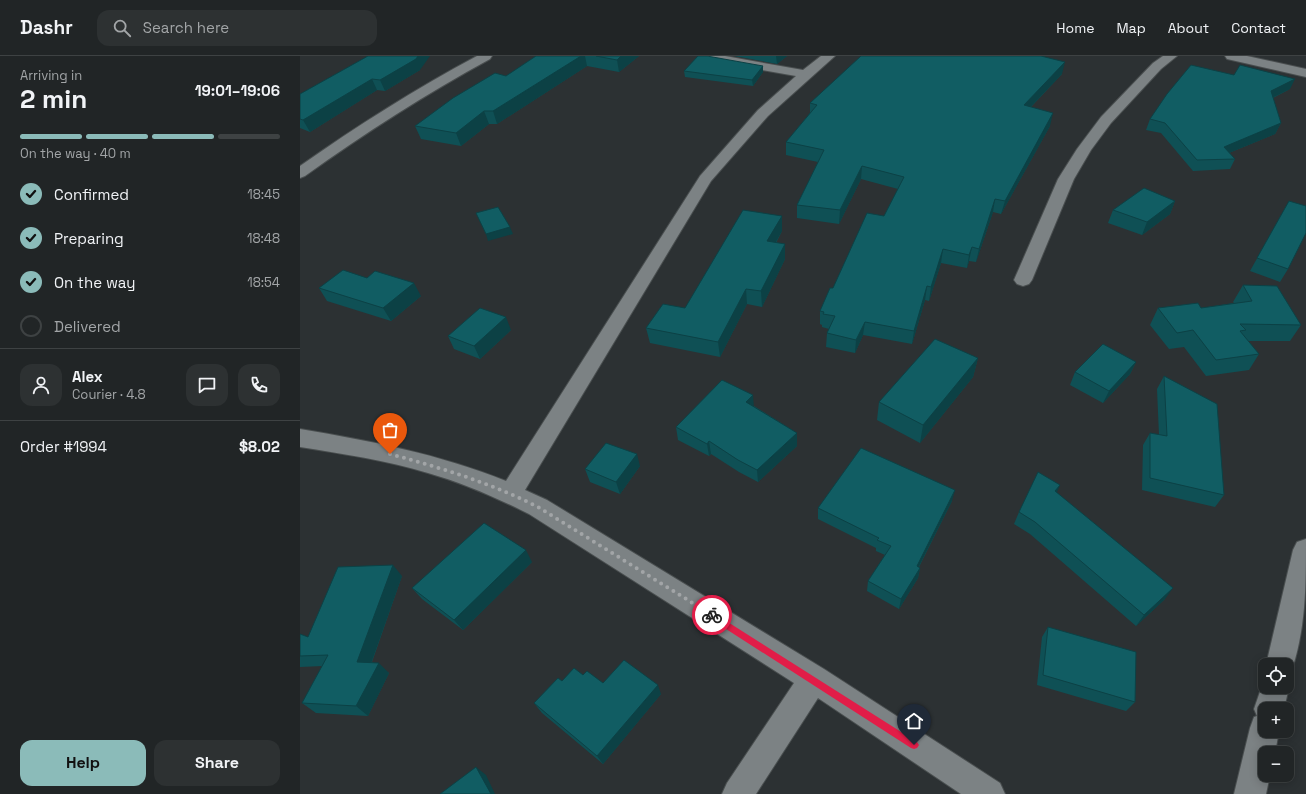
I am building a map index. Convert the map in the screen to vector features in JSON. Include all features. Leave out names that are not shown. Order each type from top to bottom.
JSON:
[{"type":"street","points":[[300,174],[358,132],[433,85],[486,56]]},
{"type":"street","points":[[704,56],[806,74]]},
{"type":"street","points":[[511,493],[705,179],[763,113],[806,74],[829,56]]},
{"type":"street","points":[[1023,280],[1063,186],[1084,149],[1106,120],[1157,66],[1171,56]]},
{"type":"street","points":[[1231,56],[1306,73]]},
{"type":"street","points":[[300,438],[390,454],[458,473],[511,493],[538,507],[814,679],[990,794]]},
{"type":"street","points":[[1282,658],[1306,550]]},
{"type":"street","points":[[738,794],[814,679]]},
{"type":"street","points":[[1250,794],[1263,738]]},
{"type":"building","points":[[368,56],[418,56],[416,59],[380,80],[372,79],[303,120],[300,119],[300,94]]},
{"type":"building","points":[[536,56],[581,56],[493,111],[484,111],[456,133],[415,126],[453,98],[495,73],[506,76]]},
{"type":"building","points":[[596,56],[621,56],[617,60]]},
{"type":"building","points":[[698,56],[707,56],[763,66],[752,80],[684,71]]},
{"type":"building","points":[[861,56],[1041,56],[1065,62],[1024,105],[1053,113],[1005,201],[995,199],[979,249],[972,247],[969,255],[943,249],[931,287],[927,286],[914,331],[865,322],[856,340],[827,333],[835,316],[823,314],[824,312],[820,311],[830,288],[833,288],[867,213],[884,216],[904,177],[862,166],[840,210],[797,205],[824,150],[786,142],[817,105],[810,103]]},
{"type":"building","points":[[1191,65],[1234,75],[1240,65],[1295,79],[1271,91],[1281,123],[1224,147],[1235,159],[1197,160],[1165,123],[1150,119],[1167,94]]},
{"type":"building","points":[[1144,188],[1175,201],[1147,222],[1113,210]]},
{"type":"building","points":[[1289,201],[1306,206],[1306,233],[1288,269],[1257,258]]},
{"type":"building","points":[[498,207],[510,227],[486,234],[476,213]]},
{"type":"building","points":[[743,210],[782,216],[767,241],[785,244],[761,291],[746,289],[718,342],[646,328],[663,304],[685,308]]},
{"type":"building","points":[[343,270],[367,278],[375,271],[414,283],[383,308],[319,288]]},
{"type":"building","points":[[1243,285],[1277,286],[1301,325],[1240,324],[1246,330],[1240,331],[1259,354],[1216,360],[1193,330],[1177,333],[1158,308],[1198,303],[1201,308],[1252,301]]},
{"type":"building","points":[[480,308],[506,317],[474,346],[448,336]]},
{"type":"building","points":[[935,339],[978,358],[923,425],[879,402]]},
{"type":"building","points":[[1103,344],[1136,362],[1109,391],[1075,372]]},
{"type":"building","points":[[1164,376],[1217,404],[1224,495],[1150,478],[1150,433],[1167,436]]},
{"type":"building","points":[[722,380],[753,395],[746,402],[797,433],[757,470],[738,460],[709,441],[707,444],[676,427]]},
{"type":"building","points":[[606,443],[637,454],[616,482],[585,469]]},
{"type":"building","points":[[861,448],[955,490],[917,566],[920,568],[901,599],[868,581],[891,546],[877,540],[879,538],[818,508]]},
{"type":"building","points":[[1038,472],[1060,485],[1055,491],[1173,588],[1144,615],[1035,522],[1019,512]]},
{"type":"building","points":[[484,523],[526,550],[454,620],[412,588]]},
{"type":"building","points":[[393,565],[357,662],[379,663],[356,706],[302,703],[328,655],[300,656],[300,634],[308,637],[338,567]]},
{"type":"building","points":[[1048,627],[1136,652],[1135,702],[1043,675]]},
{"type":"building","points":[[624,660],[658,685],[597,756],[534,703],[558,678],[562,681],[574,668],[583,675],[587,671],[603,683]]},
{"type":"building","points":[[476,767],[491,794],[440,794]]},
{"type":"way so far","points":[[390,454],[458,473],[511,493],[538,507],[712,615]]},
{"type":"route","points":[[712,615],[814,679],[914,745]]}]
